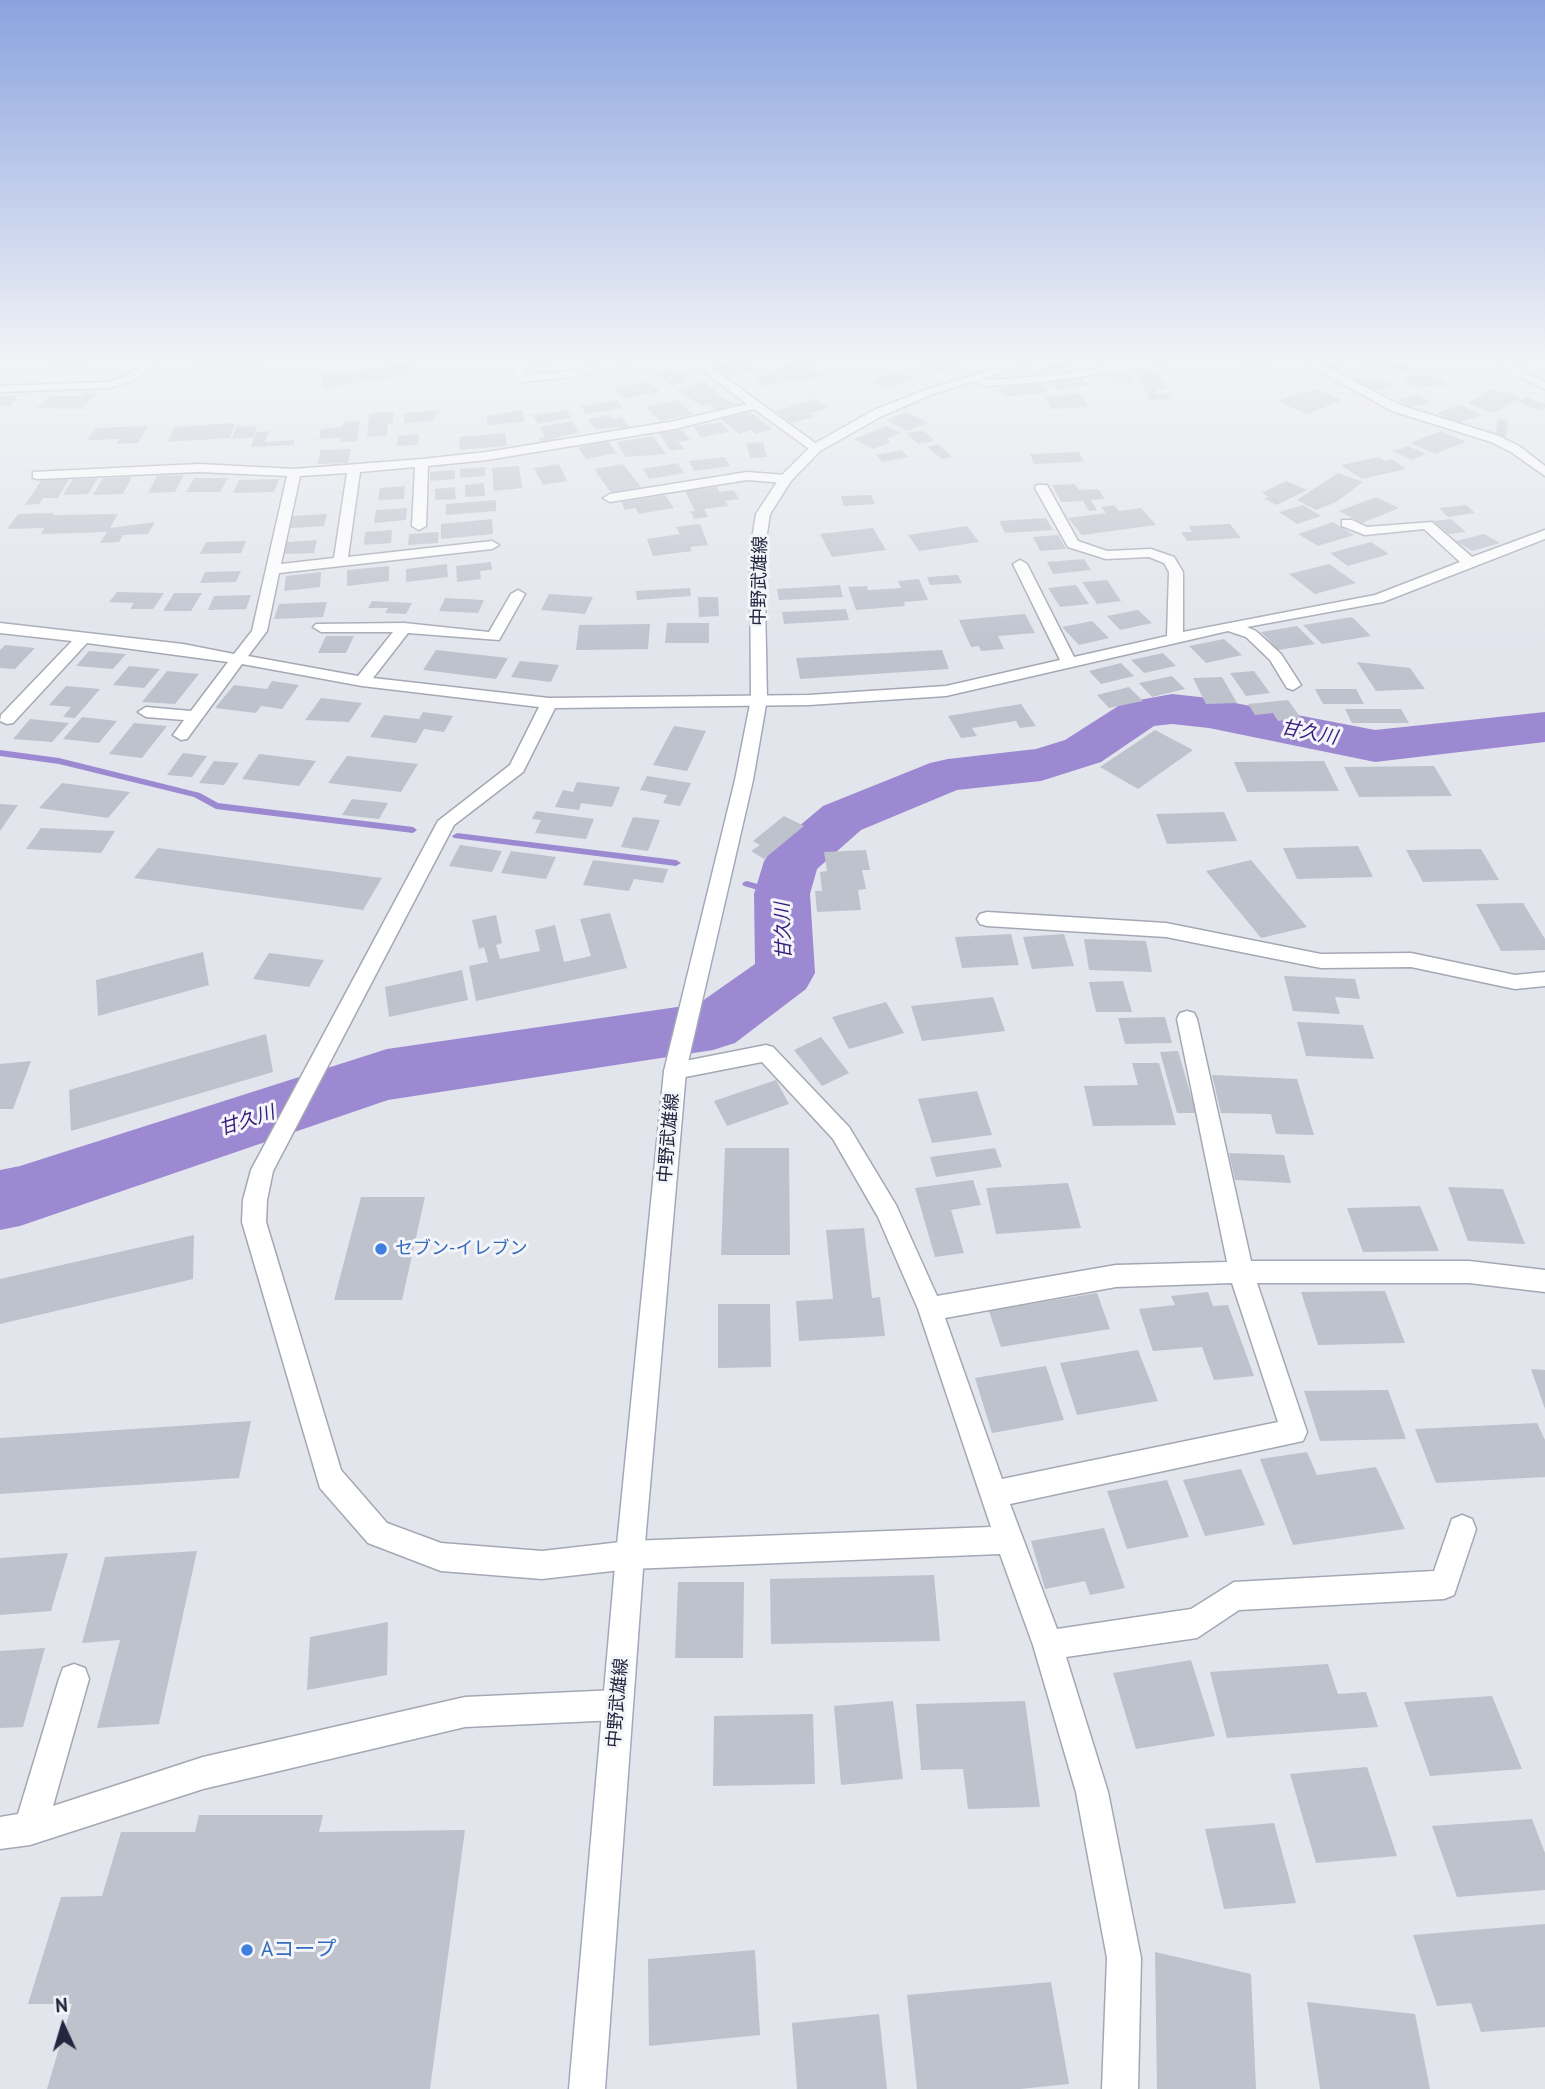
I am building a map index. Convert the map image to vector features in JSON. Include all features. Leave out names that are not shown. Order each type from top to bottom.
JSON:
[{"type":"street","points":[[38,475],[199,468],[294,473],[464,458]]},
{"type":"street","name":"中野武雄線","points":[[587,2089],[630,1555],[678,1058],[744,780],[759,699],[757,552],[763,514],[786,479],[806,458]]},
{"type":"street","points":[[1527,458],[1545,472]]},
{"type":"street","points":[[419,526],[422,463]]},
{"type":"street","points":[[340,562],[354,469]]},
{"type":"street","points":[[181,735],[260,631],[294,473]]},
{"type":"street","points":[[610,498],[747,476],[786,479]]},
{"type":"street","points":[[1042,488],[1073,544],[1106,555],[1151,553],[1169,560],[1176,572],[1175,639]]},
{"type":"street","points":[[1347,523],[1365,531],[1427,525],[1470,564]]},
{"type":"street","points":[[0,628],[183,649],[362,681],[549,703],[809,700],[946,691],[1229,626],[1378,599],[1470,564],[1531,537],[1545,534]]},
{"type":"street","points":[[275,569],[492,545]]},
{"type":"street","points":[[1020,564],[1069,663]]},
{"type":"street","points":[[321,627],[404,628],[494,637],[518,594]]},
{"type":"street","points":[[1229,626],[1251,634],[1276,657],[1293,684]]},
{"type":"street","points":[[362,681],[404,628]]},
{"type":"street","points":[[7,719],[84,637]]},
{"type":"street","points":[[549,703],[517,768],[447,821],[262,1170],[255,1200],[254,1223],[330,1478],[378,1533],[441,1557],[542,1564],[630,1555],[1009,1540]]},
{"type":"street","points":[[146,712],[196,716]]},
{"type":"street","points":[[987,919],[1166,930],[1321,961],[1411,960],[1515,982],[1545,979]]},
{"type":"street","points":[[993,1494],[1294,1432],[1241,1272],[1187,1019]]},
{"type":"street","points":[[678,1058],[766,1054],[841,1133],[888,1212],[930,1309],[1048,1645],[1092,1792],[1124,1958],[1120,2089]]},
{"type":"street","points":[[930,1309],[1116,1276],[1241,1272],[1469,1272],[1545,1280]]},
{"type":"street","points":[[1048,1645],[1197,1623],[1234,1596],[1444,1585],[1462,1529]]},
{"type":"street","points":[[30,1829],[74,1679]]},
{"type":"street","points":[[0,1833],[30,1829],[202,1773],[465,1712],[617,1705]]},
{"type":"building","points":[[319,458],[349,458],[348,463],[317,464]]},
{"type":"building","points":[[726,458],[730,466],[694,471],[689,461]]},
{"type":"building","points":[[879,458],[901,458],[883,462]]},
{"type":"building","points":[[1032,458],[1082,458],[1084,462],[1034,464]]},
{"type":"building","points":[[1372,458],[1385,461],[1392,459],[1406,469],[1362,479],[1341,465]]},
{"type":"building","points":[[678,463],[684,473],[649,479],[643,469]]},
{"type":"building","points":[[559,464],[567,481],[543,485],[534,468]]},
{"type":"building","points":[[623,464],[641,487],[611,493],[594,469]]},
{"type":"building","points":[[519,466],[522,488],[494,491],[492,468]]},
{"type":"building","points":[[485,467],[485,476],[460,478],[460,469]]},
{"type":"building","points":[[455,470],[455,479],[430,481],[430,472]]},
{"type":"building","points":[[1338,473],[1363,482],[1336,502],[1316,510],[1297,500]]},
{"type":"building","points":[[184,475],[175,492],[148,493],[157,476]]},
{"type":"building","points":[[132,477],[123,494],[93,495],[103,478]]},
{"type":"building","points":[[70,478],[58,498],[43,498],[39,504],[25,505],[42,479]]},
{"type":"building","points":[[98,478],[88,494],[63,495],[73,479]]},
{"type":"building","points":[[194,478],[228,478],[220,492],[186,492]]},
{"type":"building","points":[[279,479],[274,492],[233,493],[239,480]]},
{"type":"building","points":[[1286,481],[1307,490],[1277,505],[1264,499],[1269,497],[1262,493]]},
{"type":"building","points":[[484,483],[485,496],[465,497],[465,485]]},
{"type":"building","points":[[1075,484],[1079,490],[1098,489],[1105,499],[1091,500],[1097,510],[1089,511],[1083,501],[1061,502],[1052,485]]},
{"type":"building","points":[[405,486],[404,499],[378,500],[380,488]]},
{"type":"building","points":[[455,487],[456,499],[435,500],[435,489]]},
{"type":"building","points":[[717,487],[720,492],[734,490],[739,499],[725,501],[728,506],[704,509],[708,517],[694,519],[690,511],[695,511],[685,491]]},
{"type":"building","points":[[665,495],[674,508],[639,514],[635,508],[625,510],[621,502]]},
{"type":"building","points":[[871,495],[875,504],[844,506],[841,496]]},
{"type":"building","points":[[1376,497],[1399,508],[1362,523],[1339,511]]},
{"type":"building","points":[[496,500],[496,511],[446,515],[446,504]]},
{"type":"building","points":[[1114,505],[1119,511],[1141,508],[1156,525],[1082,535],[1068,518],[1106,513],[1101,507]]},
{"type":"building","points":[[1303,505],[1321,516],[1297,524],[1279,512]]},
{"type":"building","points":[[1466,505],[1475,513],[1448,517],[1439,508]]},
{"type":"building","points":[[407,508],[406,520],[374,523],[376,510]]},
{"type":"building","points":[[54,513],[53,515],[118,514],[110,528],[155,522],[148,534],[123,535],[119,542],[100,543],[107,532],[41,534],[44,528],[7,529],[18,514]]},
{"type":"building","points":[[327,514],[324,526],[290,528],[293,516]]},
{"type":"building","points":[[1046,518],[1053,530],[1005,533],[999,521]]},
{"type":"building","points":[[492,519],[493,534],[441,539],[441,524]]},
{"type":"building","points":[[1451,519],[1466,532],[1449,534],[1434,521]]},
{"type":"building","points":[[1333,522],[1354,535],[1318,546],[1298,534]]},
{"type":"building","points":[[700,524],[708,545],[690,547],[692,551],[653,556],[647,539],[680,534],[676,527]]},
{"type":"building","points":[[1230,524],[1241,538],[1187,541],[1181,532],[1192,532],[1189,526]]},
{"type":"building","points":[[967,526],[979,542],[919,551],[908,535]]},
{"type":"building","points":[[873,528],[886,550],[832,557],[820,534]]},
{"type":"building","points":[[392,530],[391,543],[364,545],[365,532]]},
{"type":"building","points":[[439,532],[438,543],[408,545],[409,534]]},
{"type":"building","points":[[1484,534],[1500,543],[1472,551],[1456,541]]},
{"type":"building","points":[[1058,535],[1066,549],[1040,551],[1033,537]]},
{"type":"building","points":[[317,540],[314,553],[283,554],[287,542]]},
{"type":"building","points":[[246,541],[241,553],[200,554],[206,542]]},
{"type":"building","points":[[1371,542],[1389,554],[1348,566],[1330,553]]},
{"type":"building","points":[[1084,559],[1091,570],[1053,574],[1047,562]]},
{"type":"building","points":[[491,562],[492,570],[480,571],[481,579],[457,582],[456,566]]},
{"type":"building","points":[[447,564],[448,577],[406,582],[406,569]]},
{"type":"building","points":[[1329,564],[1356,583],[1315,594],[1289,574]]},
{"type":"building","points":[[389,566],[389,581],[347,586],[347,570]]},
{"type":"building","points":[[241,571],[236,582],[200,583],[205,572]]},
{"type":"building","points":[[321,572],[320,587],[284,591],[286,576]]},
{"type":"building","points":[[958,575],[962,583],[930,585],[927,577]]},
{"type":"building","points":[[919,579],[928,600],[904,602],[905,606],[856,610],[848,587],[867,586],[868,590],[901,588],[898,581]]},
{"type":"building","points":[[1107,580],[1121,601],[1097,604],[1082,582]]},
{"type":"building","points":[[840,585],[843,597],[779,600],[777,589]]},
{"type":"building","points":[[1076,585],[1089,604],[1060,607],[1048,588]]},
{"type":"building","points":[[690,588],[691,596],[637,600],[636,591]]},
{"type":"building","points":[[117,592],[164,593],[153,609],[130,609],[134,603],[109,602]]},
{"type":"building","points":[[174,593],[202,593],[191,611],[163,611]]},
{"type":"building","points":[[549,594],[593,597],[585,614],[541,610]]},
{"type":"building","points":[[251,595],[246,609],[208,610],[214,596]]},
{"type":"building","points":[[698,597],[718,597],[719,616],[699,617]]},
{"type":"building","points":[[445,598],[484,600],[478,613],[439,611]]},
{"type":"building","points":[[372,601],[412,603],[406,614],[385,613],[388,608],[368,608]]},
{"type":"building","points":[[327,602],[323,617],[274,619],[279,604]]},
{"type":"building","points":[[846,609],[849,620],[784,624],[782,612]]},
{"type":"building","points":[[1138,610],[1152,623],[1120,630],[1107,616]]},
{"type":"building","points":[[1025,614],[1035,633],[998,636],[1004,649],[981,651],[979,646],[971,647],[959,620]]},
{"type":"building","points":[[1352,617],[1371,636],[1322,644],[1303,625]]},
{"type":"building","points":[[1092,621],[1109,638],[1079,645],[1062,627]]},
{"type":"building","points":[[667,623],[709,623],[709,643],[665,643]]},
{"type":"building","points":[[650,624],[648,649],[576,650],[579,625]]},
{"type":"building","points":[[1297,626],[1315,644],[1278,650],[1261,632]]},
{"type":"building","points":[[326,636],[354,636],[346,653],[318,653]]},
{"type":"building","points":[[1224,639],[1242,655],[1206,663],[1189,646]]},
{"type":"building","points":[[5,645],[35,648],[15,669],[0,668],[0,650]]},
{"type":"building","points":[[436,650],[508,658],[496,679],[423,670]]},
{"type":"building","points":[[942,650],[949,669],[800,679],[796,658]]},
{"type":"building","points":[[89,651],[126,654],[113,669],[76,666]]},
{"type":"building","points":[[1163,653],[1176,666],[1144,673],[1131,660]]},
{"type":"building","points":[[520,661],[559,665],[551,682],[511,677]]},
{"type":"building","points":[[1357,662],[1410,668],[1425,689],[1376,691]]},
{"type":"building","points":[[1121,663],[1134,676],[1101,684],[1089,671]]},
{"type":"building","points":[[129,666],[160,669],[144,688],[113,685]]},
{"type":"building","points":[[167,671],[199,674],[175,704],[142,702]]},
{"type":"building","points":[[1254,671],[1270,693],[1246,696],[1230,673]]},
{"type":"building","points":[[1172,676],[1185,689],[1152,697],[1139,683]]},
{"type":"building","points":[[1222,677],[1237,703],[1206,704],[1193,678]]},
{"type":"building","points":[[272,681],[299,685],[282,709],[261,706],[256,713],[215,708],[234,685],[267,689]]},
{"type":"building","points":[[66,686],[100,689],[75,718],[63,717],[71,707],[49,705]]},
{"type":"building","points":[[1129,687],[1143,701],[1109,708],[1097,695]]},
{"type":"building","points":[[1315,689],[1356,689],[1364,704],[1323,704]]},
{"type":"building","points":[[321,698],[362,703],[349,722],[305,720]]},
{"type":"building","points":[[1288,700],[1301,718],[1278,721],[1273,713],[1255,715],[1248,704]]},
{"type":"building","points":[[1021,704],[1036,726],[1020,728],[1016,721],[972,728],[977,736],[961,738],[948,716]]},
{"type":"building","points":[[1345,709],[1401,709],[1409,723],[1352,723]]},
{"type":"building","points":[[423,712],[453,716],[444,732],[424,729],[416,743],[370,737],[384,715],[419,719]]},
{"type":"building","points":[[82,717],[117,721],[99,743],[63,739]]},
{"type":"building","points":[[30,719],[69,723],[52,742],[13,739]]},
{"type":"building","points":[[134,723],[167,726],[142,758],[109,754]]},
{"type":"building","points":[[674,726],[706,731],[687,771],[653,765]]},
{"type":"building","points":[[1155,730],[1193,750],[1138,789],[1100,767]]},
{"type":"building","points":[[183,753],[207,756],[192,777],[167,775]]},
{"type":"building","points":[[259,754],[316,761],[299,786],[242,779]]},
{"type":"building","points":[[347,756],[418,764],[401,792],[328,783]]},
{"type":"building","points":[[214,761],[239,763],[224,785],[199,783]]},
{"type":"building","points":[[1324,761],[1339,791],[1247,792],[1234,762]]},
{"type":"building","points":[[1434,766],[1452,796],[1359,797],[1344,767]]},
{"type":"building","points":[[647,776],[691,783],[680,806],[663,803],[667,795],[640,790]]},
{"type":"building","points":[[577,782],[620,787],[612,807],[581,803],[579,810],[555,807],[563,790],[573,792]]},
{"type":"building","points":[[62,783],[130,792],[108,818],[39,808]]},
{"type":"building","points":[[352,799],[388,803],[379,819],[342,815]]},
{"type":"building","points":[[0,804],[18,805],[0,831]]},
{"type":"building","points":[[536,811],[594,819],[586,839],[535,833],[541,820],[532,819]]},
{"type":"building","points":[[1224,812],[1237,841],[1167,844],[1156,814]]},
{"type":"building","points":[[784,816],[804,826],[764,859],[751,851],[760,845],[753,841]]},
{"type":"building","points":[[633,817],[660,820],[648,851],[621,847]]},
{"type":"building","points":[[41,828],[115,831],[101,853],[26,849]]},
{"type":"building","points":[[460,845],[502,851],[492,872],[449,866]]},
{"type":"building","points":[[1358,846],[1373,877],[1297,879],[1283,848]]},
{"type":"building","points":[[158,848],[382,878],[363,910],[134,878]]},
{"type":"building","points":[[1481,849],[1499,880],[1423,882],[1406,850]]},
{"type":"building","points":[[866,850],[870,870],[862,870],[866,889],[858,890],[861,910],[817,912],[815,891],[822,891],[820,872],[827,871],[824,852]]},
{"type":"building","points":[[511,851],[556,857],[546,879],[501,873]]},
{"type":"building","points":[[593,860],[668,869],[663,883],[634,879],[629,891],[583,885]]},
{"type":"building","points":[[1251,860],[1307,927],[1261,938],[1206,871]]},
{"type":"building","points":[[1523,903],[1545,939],[1545,950],[1501,951],[1476,904]]},
{"type":"building","points":[[610,913],[627,968],[476,1001],[469,966],[488,962],[484,947],[479,949],[472,920],[496,915],[502,943],[496,945],[500,959],[540,951],[535,930],[555,925],[564,962],[591,956],[580,919]]},
{"type":"building","points":[[1011,934],[1019,965],[962,968],[955,937]]},
{"type":"building","points":[[1064,934],[1074,966],[1032,969],[1023,937]]},
{"type":"building","points":[[1084,939],[1146,941],[1152,972],[1089,970]]},
{"type":"building","points":[[203,952],[209,985],[98,1016],[96,980]]},
{"type":"building","points":[[269,953],[324,960],[309,987],[253,979]]},
{"type":"building","points":[[462,970],[468,1000],[389,1017],[385,987]]},
{"type":"building","points":[[1284,976],[1355,979],[1360,999],[1335,997],[1340,1014],[1293,1011]]},
{"type":"building","points":[[1123,981],[1132,1012],[1096,1012],[1089,982]]},
{"type":"building","points":[[993,997],[1005,1031],[922,1041],[911,1006]]},
{"type":"building","points":[[886,1002],[904,1033],[849,1049],[832,1017]]},
{"type":"building","points":[[1165,1017],[1172,1043],[1125,1044],[1118,1018]]},
{"type":"building","points":[[1297,1022],[1363,1025],[1374,1059],[1306,1056]]},
{"type":"building","points":[[266,1034],[273,1072],[71,1131],[69,1090]]},
{"type":"building","points":[[821,1037],[849,1073],[822,1086],[794,1050]]},
{"type":"building","points":[[1178,1051],[1196,1113],[1177,1113],[1160,1052]]},
{"type":"building","points":[[31,1061],[13,1109],[0,1109],[0,1064]]},
{"type":"building","points":[[1132,1063],[1159,1063],[1176,1125],[1093,1126],[1084,1086],[1138,1085]]},
{"type":"building","points":[[1212,1075],[1297,1079],[1314,1135],[1276,1134],[1271,1114],[1221,1113]]},
{"type":"building","points":[[776,1080],[789,1104],[727,1126],[714,1101]]},
{"type":"building","points":[[977,1091],[992,1135],[932,1143],[918,1099]]},
{"type":"building","points":[[725,1148],[789,1148],[790,1255],[721,1255]]},
{"type":"building","points":[[995,1148],[1002,1167],[936,1177],[930,1157]]},
{"type":"building","points":[[1229,1153],[1284,1155],[1291,1183],[1235,1180]]},
{"type":"building","points":[[973,1180],[981,1205],[951,1210],[964,1253],[935,1257],[915,1188]]},
{"type":"building","points":[[1068,1183],[1081,1228],[996,1234],[986,1188]]},
{"type":"building","points":[[1448,1187],[1503,1189],[1525,1244],[1468,1241]]},
{"type":"building","name":"セブン-イレブン","points":[[361,1197],[425,1197],[402,1300],[334,1300]]},
{"type":"building","points":[[1420,1206],[1439,1251],[1363,1252],[1347,1208]]},
{"type":"building","points":[[864,1228],[872,1298],[880,1297],[885,1336],[799,1341],[796,1301],[833,1299],[826,1230]]},
{"type":"building","points":[[194,1235],[193,1279],[0,1324],[0,1279]]},
{"type":"building","points":[[1385,1291],[1405,1343],[1318,1345],[1301,1292]]},
{"type":"building","points":[[1208,1292],[1213,1306],[1228,1305],[1254,1376],[1214,1380],[1202,1347],[1153,1351],[1139,1309],[1175,1305],[1171,1296]]},
{"type":"building","points":[[1097,1293],[1110,1329],[1001,1347],[989,1311]]},
{"type":"building","points":[[718,1304],[770,1304],[771,1367],[718,1368]]},
{"type":"building","points":[[1138,1350],[1158,1401],[1077,1415],[1060,1363]]},
{"type":"building","points":[[1046,1366],[1064,1420],[992,1433],[975,1378]]},
{"type":"building","points":[[1531,1369],[1545,1370],[1545,1409]]},
{"type":"building","points":[[1388,1390],[1406,1439],[1320,1441],[1304,1391]]},
{"type":"building","points":[[251,1421],[239,1478],[0,1494],[0,1438]]},
{"type":"building","points":[[1537,1423],[1545,1440],[1545,1477],[1436,1483],[1415,1429]]},
{"type":"building","points":[[1307,1452],[1317,1475],[1376,1467],[1405,1529],[1293,1545],[1260,1459]]},
{"type":"building","points":[[1241,1469],[1265,1525],[1205,1536],[1183,1480]]},
{"type":"building","points":[[1167,1480],[1189,1537],[1127,1549],[1107,1491]]},
{"type":"building","points":[[1104,1528],[1125,1588],[1090,1595],[1085,1581],[1045,1589],[1031,1541]]},
{"type":"building","points":[[197,1551],[159,1724],[97,1728],[120,1640],[82,1643],[105,1557]]},
{"type":"building","points":[[68,1553],[51,1611],[0,1615],[0,1558]]},
{"type":"building","points":[[934,1575],[940,1641],[771,1644],[770,1579]]},
{"type":"building","points":[[678,1582],[744,1582],[743,1658],[675,1658]]},
{"type":"building","points":[[388,1622],[387,1675],[307,1690],[310,1637]]},
{"type":"building","points":[[45,1648],[23,1727],[0,1728],[0,1651]]},
{"type":"building","points":[[1191,1660],[1215,1736],[1136,1749],[1113,1673]]},
{"type":"building","points":[[1328,1664],[1338,1694],[1366,1692],[1378,1727],[1227,1738],[1210,1672]]},
{"type":"building","points":[[1492,1696],[1522,1769],[1430,1776],[1404,1702]]},
{"type":"building","points":[[893,1701],[903,1779],[841,1785],[834,1706]]},
{"type":"building","points":[[1025,1701],[1040,1807],[968,1809],[963,1769],[921,1770],[916,1704]]},
{"type":"building","points":[[813,1714],[815,1784],[713,1786],[714,1716]]},
{"type":"building","points":[[1367,1767],[1397,1856],[1316,1863],[1290,1774]]},
{"type":"building","name":"Aコープ","points":[[199,1815],[323,1815],[319,1832],[465,1830],[430,2089],[47,2089],[72,2004],[28,2004],[61,1897],[102,1896],[121,1832],[195,1832]]},
{"type":"building","points":[[1532,1819],[1545,1853],[1545,1890],[1457,1897],[1432,1826]]},
{"type":"building","points":[[1274,1823],[1296,1903],[1224,1909],[1205,1829]]},
{"type":"building","points":[[1545,1924],[1545,2027],[1481,2032],[1471,2003],[1437,2006],[1413,1935]]},
{"type":"building","points":[[755,1950],[760,2035],[649,2046],[648,1959]]},
{"type":"building","points":[[1155,1952],[1251,1974],[1256,2089],[1157,2089]]},
{"type":"building","points":[[1051,1982],[1069,2084],[1020,2089],[917,2089],[907,1995]]},
{"type":"building","points":[[1307,2002],[1415,2014],[1430,2089],[1320,2089]]},
{"type":"building","points":[[879,2014],[887,2089],[797,2089],[792,2023]]},
{"type":"waterway","name":"甘久川","points":[[0,1200],[20,1196],[387,1075],[713,1026],[785,973],[782,894],[792,861],[842,818],[948,775],[1041,765],[1083,751],[1140,713],[1172,709],[1209,713],[1375,746],[1545,727]]},
{"type":"waterway","points":[[0,753],[59,761],[197,795],[216,806],[413,830]]},
{"type":"waterway","points":[[457,836],[676,863]]},
{"type":"waterway","points":[[747,884],[782,894]]},
{"type":"place","name":"セブン-イレブン","points":[[381,1249]]},
{"type":"place","name":"Aコープ","points":[[247,1950]]}]
